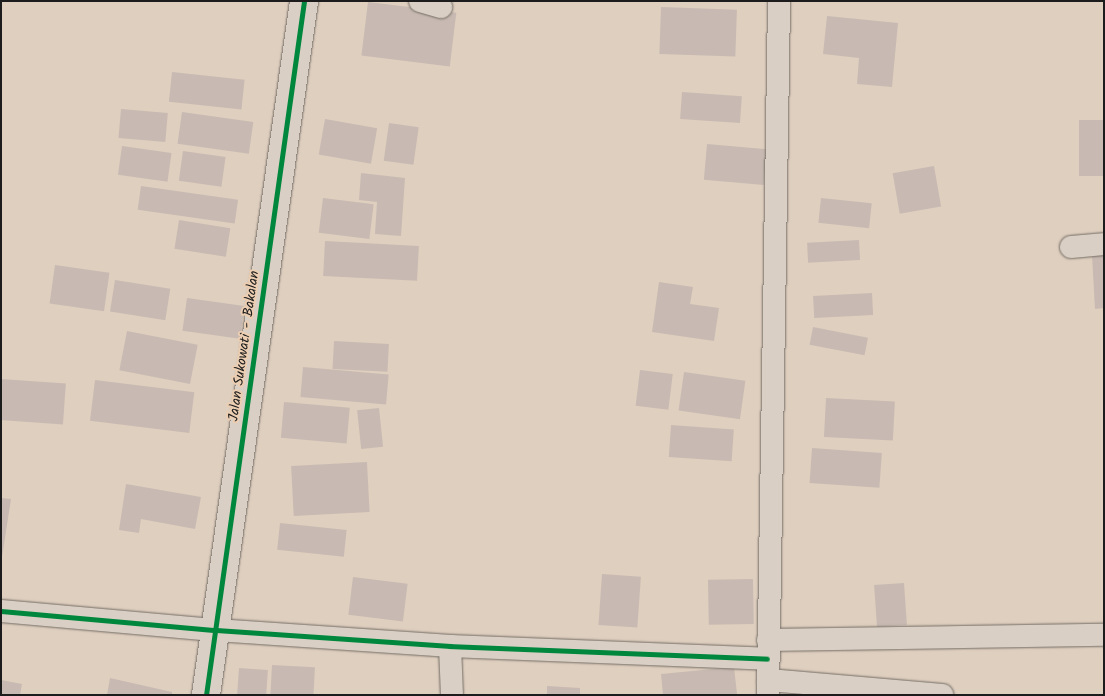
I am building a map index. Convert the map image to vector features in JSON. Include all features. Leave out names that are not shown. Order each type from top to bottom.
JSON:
[{"type":"street","name":"Jalan Sukowati - Bakalan","points":[[206,695],[304,1]]},
{"type":"street","points":[[768,668],[779,1]]},
{"type":"street","points":[[1071,246],[1104,244]]},
{"type":"street","points":[[1,610],[216,630],[768,668],[942,695]]},
{"type":"street","points":[[768,668],[1104,635]]},
{"type":"street","points":[[450,646],[452,695]]},
{"type":"building","points":[[368,2],[456,13],[450,66],[361,56]]},
{"type":"building","points":[[661,7],[737,10],[735,57],[659,54]]},
{"type":"building","points":[[827,16],[898,23],[892,87],[857,84],[859,58],[823,54]]},
{"type":"building","points":[[172,72],[245,80],[241,109],[169,102]]},
{"type":"building","points":[[682,92],[742,96],[740,123],[680,119]]},
{"type":"building","points":[[121,109],[168,113],[165,142],[118,138]]},
{"type":"building","points":[[182,112],[253,122],[249,154],[178,144]]},
{"type":"building","points":[[325,119],[377,128],[371,164],[319,154]]},
{"type":"building","points":[[1079,120],[1104,120],[1104,176],[1079,176]]},
{"type":"building","points":[[389,123],[419,127],[413,165],[384,161]]},
{"type":"building","points":[[707,144],[767,149],[764,185],[704,180]]},
{"type":"building","points":[[122,146],[172,153],[167,182],[118,175]]},
{"type":"building","points":[[183,151],[226,157],[221,187],[179,181]]},
{"type":"building","points":[[934,166],[941,206],[900,214],[893,173]]},
{"type":"building","points":[[361,173],[405,178],[401,236],[375,234],[377,202],[359,200]]},
{"type":"building","points":[[141,186],[238,200],[235,223],[138,210]]},
{"type":"building","points":[[323,198],[374,204],[369,239],[319,233]]},
{"type":"building","points":[[821,198],[872,203],[869,228],[818,223]]},
{"type":"building","points":[[179,220],[230,228],[226,257],[174,249]]},
{"type":"building","points":[[859,240],[860,260],[808,263],[807,243]]},
{"type":"building","points":[[325,241],[419,246],[417,281],[323,276]]},
{"type":"building","points":[[1092,255],[1104,255],[1104,308],[1095,309]]},
{"type":"building","points":[[55,265],[109,273],[104,311],[50,304]]},
{"type":"building","points":[[115,280],[170,289],[165,320],[110,312]]},
{"type":"building","points":[[659,282],[693,287],[690,304],[719,308],[714,341],[652,332]]},
{"type":"building","points":[[872,293],[873,315],[814,318],[813,296]]},
{"type":"building","points":[[187,298],[244,306],[240,339],[182,331]]},
{"type":"building","points":[[813,327],[868,338],[865,355],[810,345]]},
{"type":"building","points":[[127,331],[198,345],[190,384],[119,370]]},
{"type":"building","points":[[334,341],[389,344],[387,372],[333,369]]},
{"type":"building","points":[[303,367],[389,374],[386,404],[300,397]]},
{"type":"building","points":[[640,370],[673,374],[668,410],[636,406]]},
{"type":"building","points":[[684,372],[745,381],[740,419],[679,411]]},
{"type":"building","points":[[1,379],[66,384],[63,424],[1,420]]},
{"type":"building","points":[[95,380],[194,392],[189,433],[90,421]]},
{"type":"building","points":[[826,398],[895,402],[893,441],[824,437]]},
{"type":"building","points":[[284,402],[350,408],[347,444],[281,438]]},
{"type":"building","points":[[379,408],[383,447],[361,449],[357,410]]},
{"type":"building","points":[[671,425],[734,429],[732,461],[669,457]]},
{"type":"building","points":[[812,448],[882,453],[879,488],[810,483]]},
{"type":"building","points":[[367,462],[370,512],[294,516],[291,466]]},
{"type":"building","points":[[126,484],[201,497],[195,529],[141,519],[139,533],[119,530]]},
{"type":"building","points":[[1,498],[11,499],[2,557],[1,557]]},
{"type":"building","points":[[280,523],[347,530],[344,557],[277,550]]},
{"type":"building","points":[[602,574],[641,577],[637,628],[598,625]]},
{"type":"building","points":[[353,577],[408,584],[403,621],[348,615]]},
{"type":"building","points":[[753,579],[754,624],[709,625],[708,580]]},
{"type":"building","points":[[904,583],[907,625],[877,627],[874,585]]},
{"type":"building","points":[[272,665],[315,667],[313,695],[270,695]]},
{"type":"building","points":[[734,667],[737,694],[663,695],[661,674]]},
{"type":"building","points":[[239,668],[268,670],[266,695],[237,695]]},
{"type":"building","points":[[110,678],[172,692],[172,695],[107,695]]},
{"type":"building","points":[[1,680],[22,684],[20,695],[1,695]]},
{"type":"building","points":[[547,686],[580,688],[580,695],[547,695]]},
{"type":"cycle path","points":[[206,695],[304,1]]},
{"type":"cycle path","points":[[1,611],[216,630],[450,646],[767,659]]}]
